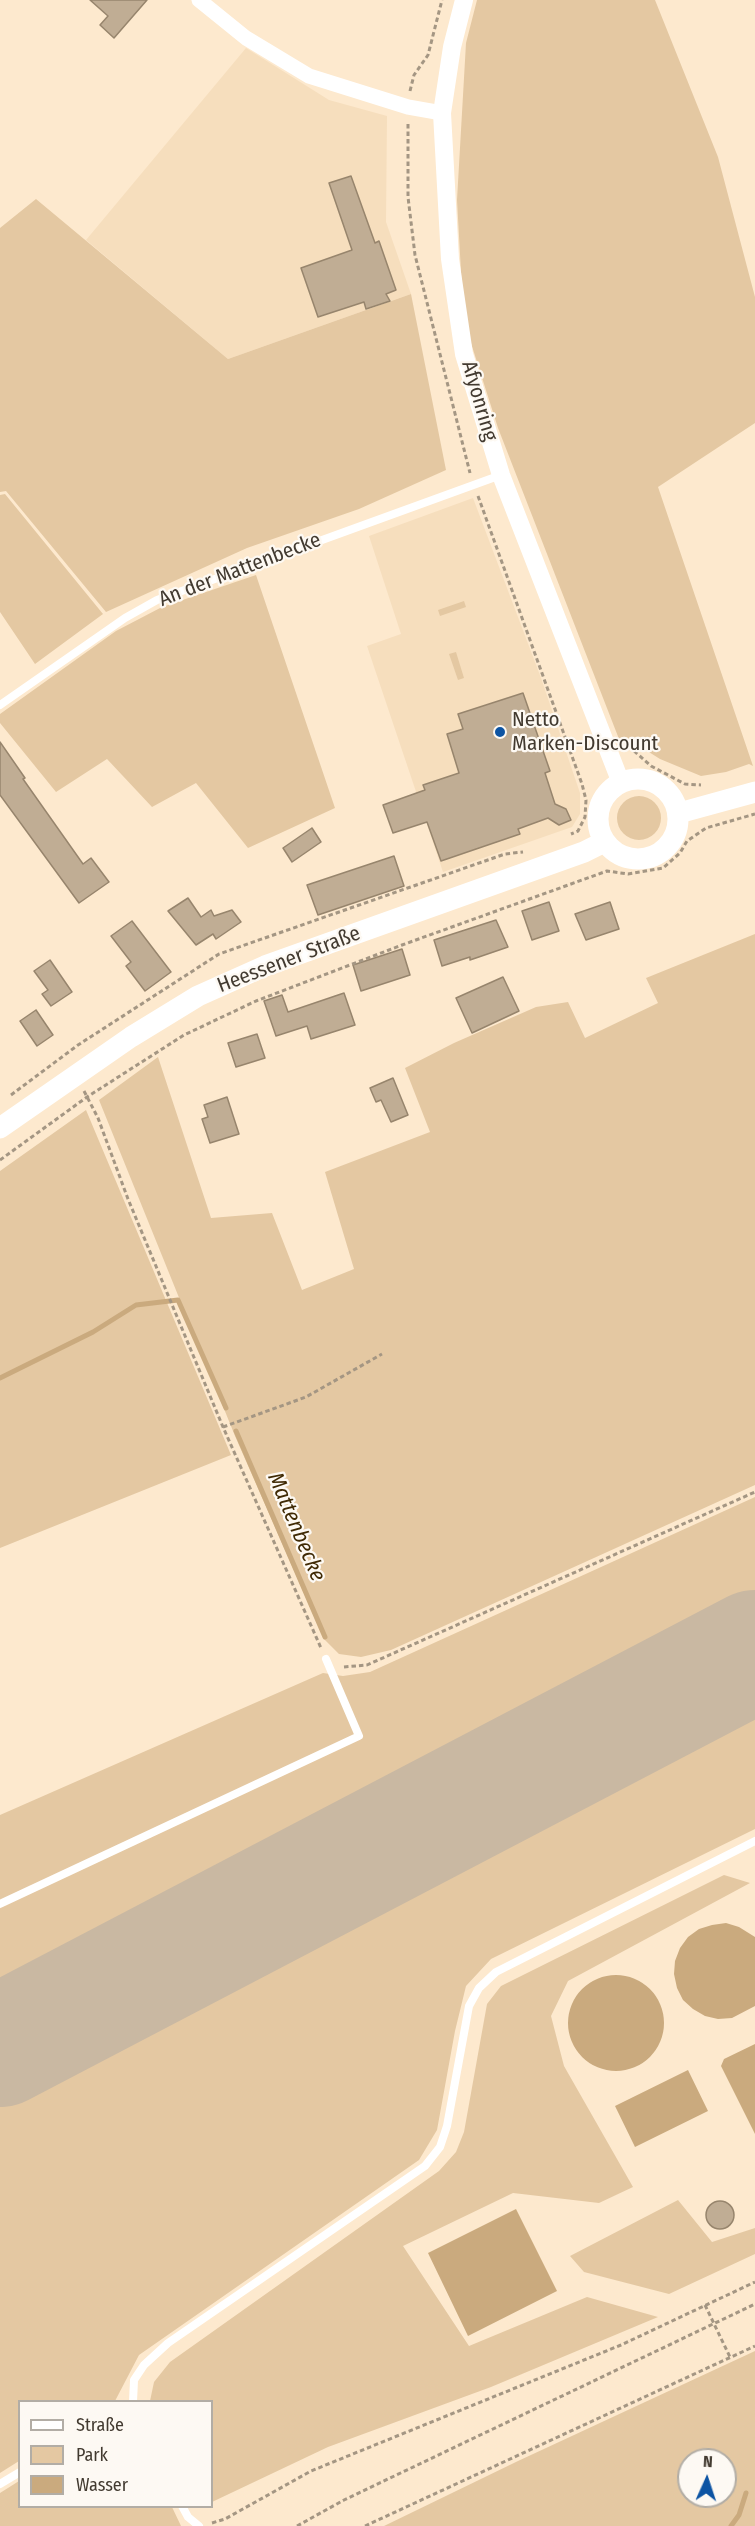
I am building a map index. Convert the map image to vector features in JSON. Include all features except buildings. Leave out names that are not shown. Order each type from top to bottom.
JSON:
[{"type":"main road","points":[[633,779],[646,779],[668,791],[679,813],[679,827],[674,840],[665,851],[653,858],[639,860],[626,858],[614,852],[604,842],[599,829],[598,815],[602,802],[610,791],[621,783],[633,779]]},
{"type":"main road","points":[[679,813],[755,792]]},
{"type":"main road","name":"Heessener Straße","points":[[0,1128],[131,1037],[198,996],[246,975],[584,852],[604,842]]},
{"type":"street","points":[[199,0],[246,38],[309,76],[408,107],[442,114]]},
{"type":"street","name":"Afyonring","points":[[464,0],[452,47],[442,114],[450,259],[464,354],[501,475],[621,783]]},
{"type":"lane","name":"An der Mattenbecke","points":[[0,705],[117,624],[158,600],[501,475]]},
{"type":"lane","points":[[0,1904],[359,1736],[326,1659]]},
{"type":"lane","points":[[133,2400],[134,2380],[144,2365],[168,2343],[425,2166],[440,2147],[447,2126],[469,2006],[479,1988],[496,1972],[755,1841]]},
{"type":"lane","points":[[0,2484],[18,2473]]},
{"type":"lane","points":[[183,2508],[188,2517],[199,2526]]},
{"type":"path","points":[[634,751],[651,766],[685,784],[694,786],[706,784]]},
{"type":"path","points":[[0,1160],[87,1097],[184,1035],[256,1001],[402,945],[607,871],[628,874],[663,868],[680,853],[687,841],[706,828],[755,814]]},
{"type":"path","points":[[76,1077],[98,1118],[128,1198],[224,1427],[326,1659],[343,1667],[368,1665],[755,1492]]},
{"type":"path","points":[[224,1427],[306,1397],[382,1354]]},
{"type":"path","points":[[209,2524],[225,2519],[311,2471],[621,2345],[755,2282]]},
{"type":"path","points":[[297,2526],[344,2500],[755,2304]]},
{"type":"path","points":[[705,2305],[730,2357]]},
{"type":"path","points":[[365,2526],[755,2346]]},
{"type":"shaded area","points":[[246,48],[329,100],[387,116],[386,222],[411,294],[228,359],[86,240]]},
{"type":"shaded area","points":[[473,498],[541,678],[580,793],[580,814],[572,827],[443,872],[367,646],[401,634],[369,536]]},
{"type":"green space","points":[[477,0],[655,0],[718,157],[755,297],[755,423],[658,487],[753,766],[749,764],[726,772],[701,776],[660,759],[633,742],[619,739],[498,428],[470,340],[462,290],[457,200],[466,43]]},
{"type":"green space","points":[[36,199],[228,359],[411,294],[446,470],[359,509],[247,548],[106,612],[6,491],[0,492],[0,228]]},
{"type":"green space","points":[[5,494],[103,614],[35,664],[0,612],[0,495]]},
{"type":"green space","points":[[256,575],[335,808],[248,848],[196,783],[152,807],[107,759],[56,792],[0,723],[0,714],[116,631],[162,607]]},
{"type":"green space","points":[[464,601],[466,607],[440,616],[438,610]]},
{"type":"green space","points":[[456,652],[464,678],[458,680],[449,654]]},
{"type":"green space","points":[[639,796],[648,797],[655,802],[660,809],[660,827],[655,834],[648,839],[639,840],[630,839],[623,834],[618,827],[617,818],[618,809],[623,802],[630,797]]},
{"type":"green space","points":[[755,934],[755,1485],[391,1650],[361,1657],[339,1654],[324,1639],[235,1436],[99,1100],[158,1057],[211,1218],[272,1213],[302,1290],[354,1269],[325,1172],[430,1132],[405,1068],[454,1043],[536,1007],[568,1002],[585,1038],[658,1003],[646,978]]},
{"type":"green space","points":[[86,1110],[231,1455],[0,1548],[0,1171]]},
{"type":"green space","points":[[755,1497],[755,1829],[491,1959],[466,1986],[455,2031],[437,2130],[419,2160],[139,2355],[116,2400],[18,2400],[18,2462],[0,2473],[0,1815],[323,1673],[343,1676],[370,1672]]},
{"type":"green space","points":[[724,1875],[750,1883],[568,1981],[551,2016],[564,2066],[633,2187],[599,2203],[513,2193],[403,2246],[469,2346],[587,2297],[658,2317],[491,2387],[328,2447],[213,2502],[213,2400],[150,2400],[154,2382],[170,2362],[439,2171],[456,2152],[464,2132],[487,2004],[501,1986]]},
{"type":"green space","points":[[678,2200],[712,2242],[755,2228],[755,2254],[669,2294],[584,2272],[570,2256]]},
{"type":"green space","points":[[755,2351],[755,2526],[384,2526],[518,2461]]},
{"type":"green space","points":[[18,2482],[18,2508],[172,2508],[181,2526],[0,2526],[0,2493]]},
{"type":"water","points":[[726,1923],[739,1927],[755,1937],[755,2006],[732,2018],[718,2019],[705,2016],[683,2000],[674,1974],[675,1961],[688,1937],[699,1929]]},
{"type":"water","points":[[616,1975],[634,1979],[650,1989],[660,2005],[664,2023],[660,2041],[650,2057],[634,2067],[616,2071],[598,2067],[582,2057],[572,2041],[568,2023],[572,2005],[582,1989],[598,1979]]},
{"type":"water","points":[[755,2044],[755,2134],[721,2066],[724,2059]]},
{"type":"water","points":[[688,2070],[708,2111],[635,2147],[615,2106]]},
{"type":"water","points":[[516,2209],[557,2291],[468,2336],[428,2253]]},
{"type":"waterway","name":"Mattenbecke","points":[[0,1378],[93,1332],[136,1305],[178,1300],[226,1408]]},
{"type":"waterway","name":"Mattenbecke","points":[[236,1431],[325,1637]]},
{"type":"waterway","name":"Mattenbecke","points":[[731,2526],[739,2515],[746,2493]]},
{"type":"runway","points":[[0,2046],[755,1651]]},
{"type":"place","name":"Netto Marken-Discount","points":[[500,732]]}]
